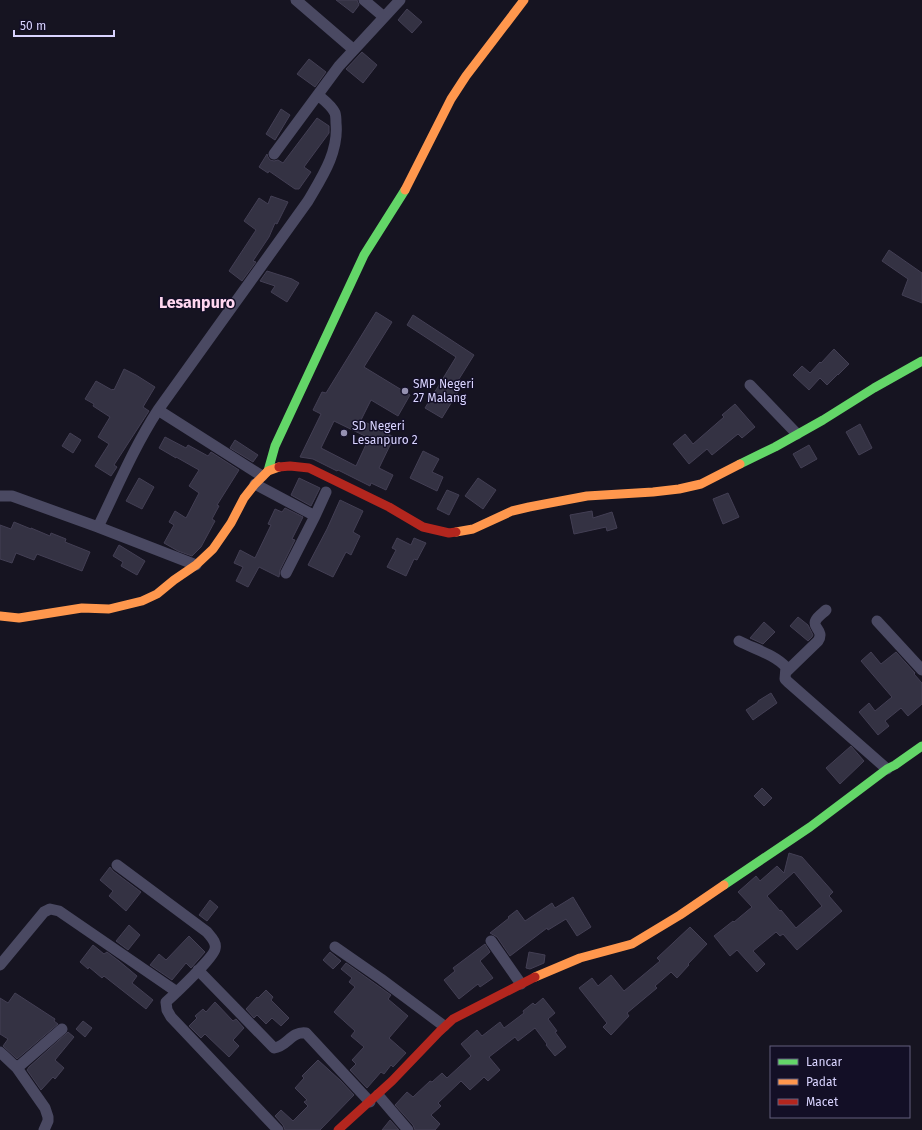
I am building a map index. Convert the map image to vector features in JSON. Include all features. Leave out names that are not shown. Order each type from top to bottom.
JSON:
[{"type":"street","points":[[296,0],[354,50]]},
{"type":"street","points":[[364,0],[384,17]]},
{"type":"street","points":[[274,154],[339,66],[400,0]]},
{"type":"street","points":[[0,616],[19,618],[82,608],[109,609],[128,606],[157,594],[213,549],[231,523],[244,498],[262,477],[325,337],[364,255],[401,197],[452,99],[466,76],[522,1]]},
{"type":"street","points":[[98,527],[150,422],[308,201],[328,167],[337,132],[335,114],[328,103],[318,95]]},
{"type":"street","points":[[262,477],[281,467],[290,466],[309,468],[389,507],[423,527],[449,533],[473,530],[512,511],[558,501],[587,496],[679,489],[701,484],[775,447],[922,361]]},
{"type":"street","points":[[750,385],[798,434]]},
{"type":"street","points":[[158,410],[262,477],[315,516]]},
{"type":"street","points":[[286,573],[326,492]]},
{"type":"street","points":[[0,496],[12,496],[196,564]]},
{"type":"street","points":[[786,672],[818,641],[820,634],[815,625],[815,621],[826,610]]},
{"type":"street","points":[[877,621],[922,670]]},
{"type":"street","points":[[739,641],[776,658],[786,667],[785,679],[887,769]]},
{"type":"street","points":[[338,1130],[401,1073],[444,1026],[453,1019],[530,979],[580,958],[632,944],[680,915],[810,827],[887,769],[922,746]]},
{"type":"street","points":[[118,865],[207,932],[215,941],[215,949],[208,960],[166,1002],[167,1010],[171,1017],[278,1130]]},
{"type":"street","points":[[0,965],[44,912],[50,908],[59,911],[177,992]]},
{"type":"street","points":[[492,941],[521,984]]},
{"type":"street","points":[[335,947],[444,1026]]},
{"type":"street","points":[[198,970],[274,1048],[279,1048],[300,1032],[306,1033],[408,1130]]},
{"type":"street","points":[[17,1068],[62,1029]]},
{"type":"street","points":[[0,1052],[17,1068],[47,1112],[48,1121],[44,1130]]},
{"type":"building","points":[[336,0],[357,0],[359,5],[353,13]]},
{"type":"building","points":[[407,9],[422,22],[412,33],[398,20]]},
{"type":"building","points":[[362,52],[377,65],[363,83],[346,69]]},
{"type":"building","points":[[309,59],[326,72],[315,87],[297,74]]},
{"type":"building","points":[[281,109],[290,115],[275,140],[266,134]]},
{"type":"building","points":[[317,118],[329,126],[329,133],[304,167],[311,172],[299,189],[295,189],[269,171],[268,173],[259,167],[267,154],[270,160],[278,160],[283,163]]},
{"type":"building","points":[[271,196],[288,202],[277,224],[275,223],[269,237],[253,261],[256,262],[242,281],[229,271],[256,230],[244,221],[259,198],[268,204]]},
{"type":"building","points":[[889,250],[922,273],[922,303],[902,295],[908,279],[882,261]]},
{"type":"building","points":[[267,271],[292,279],[299,283],[287,302],[271,292],[275,286],[260,281]]},
{"type":"building","points":[[376,312],[392,322],[364,367],[410,395],[398,416],[371,400],[361,420],[394,437],[379,468],[393,475],[386,490],[371,483],[370,486],[313,459],[300,457],[321,414],[313,410],[322,392],[326,393]],"holes":[[[334,421],[369,438],[356,466],[321,448]]]},
{"type":"building","points":[[413,315],[474,355],[459,379],[464,382],[442,418],[425,408],[456,357],[407,325]]},
{"type":"building","points":[[834,349],[849,364],[827,385],[820,378],[809,390],[793,375],[802,366],[810,373]]},
{"type":"building","points":[[124,369],[155,387],[143,407],[149,411],[114,465],[117,467],[111,476],[95,466],[109,444],[98,437],[110,417],[93,406],[94,404],[85,399],[96,381],[114,390]]},
{"type":"building","points":[[735,404],[755,427],[742,438],[738,434],[712,455],[707,449],[689,464],[673,444],[685,434],[693,444],[724,417],[722,415]]},
{"type":"building","points":[[860,424],[872,448],[859,455],[846,432]]},
{"type":"building","points":[[70,433],[81,440],[73,453],[62,446]]},
{"type":"building","points":[[165,437],[186,448],[188,445],[208,456],[211,452],[239,470],[217,505],[219,506],[212,519],[215,521],[201,547],[192,556],[178,551],[164,543],[174,525],[169,522],[175,511],[186,518],[199,493],[189,486],[199,470],[159,448]]},
{"type":"building","points":[[235,440],[258,455],[253,462],[230,448]]},
{"type":"building","points":[[809,445],[817,459],[801,468],[793,454]]},
{"type":"building","points":[[423,451],[439,459],[432,472],[443,477],[437,491],[410,478]]},
{"type":"building","points":[[139,478],[154,487],[142,509],[126,501]]},
{"type":"building","points":[[299,478],[320,488],[311,506],[291,495]]},
{"type":"building","points":[[478,478],[496,490],[483,509],[465,496]]},
{"type":"building","points":[[447,490],[459,495],[449,515],[437,509]]},
{"type":"building","points":[[728,493],[739,517],[723,524],[713,499]]},
{"type":"building","points":[[340,500],[363,511],[353,532],[360,536],[351,555],[346,552],[333,577],[308,565]]},
{"type":"building","points":[[285,508],[303,517],[292,539],[295,540],[280,570],[279,577],[259,567],[248,587],[236,581],[243,567],[234,563],[240,550],[255,558],[271,525],[268,524],[275,509],[282,512]]},
{"type":"building","points":[[592,511],[593,518],[612,512],[617,528],[607,531],[606,527],[574,534],[570,515]]},
{"type":"building","points":[[14,522],[50,536],[51,533],[66,539],[65,542],[90,552],[82,571],[37,554],[34,560],[16,553],[12,563],[0,559],[0,525],[11,529]]},
{"type":"building","points":[[397,538],[411,545],[414,538],[426,543],[417,560],[414,559],[406,576],[387,567],[396,550],[392,548]]},
{"type":"building","points":[[119,545],[145,561],[137,575],[121,566],[123,562],[113,556]]},
{"type":"building","points":[[798,617],[808,625],[813,635],[808,641],[790,626]]},
{"type":"building","points":[[764,622],[775,632],[763,644],[750,638]]},
{"type":"building","points":[[871,652],[881,664],[896,652],[922,683],[922,704],[908,716],[901,708],[885,721],[889,726],[878,735],[859,712],[869,703],[875,711],[892,697],[861,661]]},
{"type":"building","points":[[771,693],[777,703],[753,720],[746,710]]},
{"type":"building","points":[[851,746],[864,761],[840,784],[826,768]]},
{"type":"building","points":[[762,788],[772,798],[764,806],[754,796]]},
{"type":"building","points":[[789,853],[802,857],[833,892],[829,896],[842,911],[797,950],[783,934],[780,936],[776,932],[753,951],[765,964],[757,972],[737,950],[730,956],[714,936],[752,907],[738,892],[756,876],[760,881],[777,866],[784,873]],"holes":[[[794,872],[822,906],[796,928],[767,896]]]},
{"type":"building","points":[[110,867],[113,871],[141,892],[126,911],[109,896],[113,891],[100,880]]},
{"type":"building","points":[[573,897],[591,927],[577,936],[566,919],[548,930],[547,928],[510,956],[497,937],[490,933],[517,910],[525,921],[552,903],[555,908]]},
{"type":"building","points":[[210,900],[218,907],[207,921],[199,915]]},
{"type":"building","points":[[129,925],[140,935],[128,950],[116,941]]},
{"type":"building","points":[[690,927],[707,944],[677,978],[671,972],[655,986],[657,988],[627,1013],[629,1016],[611,1035],[603,1027],[607,1023],[579,988],[592,978],[598,986],[611,975],[624,991],[660,961],[657,958]]},
{"type":"building","points":[[189,936],[205,952],[191,968],[186,963],[172,980],[150,965],[159,954],[166,960]]},
{"type":"building","points":[[485,944],[490,952],[480,961],[493,978],[480,987],[478,984],[459,999],[444,980],[455,971],[453,968]]},
{"type":"building","points":[[93,945],[104,954],[107,952],[137,976],[132,983],[153,1000],[146,1009],[104,976],[102,978],[89,967],[88,969],[80,962]]},
{"type":"building","points":[[330,952],[341,961],[333,969],[323,960]]},
{"type":"building","points":[[529,952],[545,955],[544,963],[530,969],[526,968]]},
{"type":"building","points":[[346,963],[391,995],[388,999],[408,1016],[389,1038],[406,1053],[393,1067],[391,1065],[384,1074],[381,1072],[367,1088],[350,1070],[356,1064],[352,1060],[364,1047],[351,1036],[355,1031],[334,1012],[355,987],[349,982],[352,978],[341,969]]},
{"type":"building","points":[[266,990],[273,997],[271,1000],[289,1018],[281,1026],[272,1018],[266,1024],[257,1015],[254,1018],[246,1009]]},
{"type":"building","points":[[15,993],[55,1019],[54,1021],[58,1024],[17,1059],[3,1046],[8,1039],[0,1034],[0,998],[8,1003]]},
{"type":"building","points":[[543,998],[555,1013],[548,1019],[566,1047],[555,1056],[535,1028],[518,1041],[515,1037],[489,1057],[500,1070],[488,1081],[484,1077],[470,1090],[461,1081],[438,1103],[441,1106],[431,1115],[440,1124],[435,1130],[415,1130],[413,1125],[395,1105],[407,1092],[413,1097],[430,1081],[432,1082],[442,1073],[447,1078],[471,1056],[461,1044],[477,1030],[482,1036],[500,1022],[504,1028],[524,1013],[523,1011],[533,1003],[535,1005]]},
{"type":"building","points":[[215,1002],[233,1021],[236,1019],[244,1028],[233,1040],[239,1046],[229,1057],[205,1034],[201,1038],[189,1026],[197,1018],[195,1016],[203,1009],[206,1012]]},
{"type":"building","points":[[83,1021],[92,1028],[85,1037],[76,1029]]},
{"type":"building","points":[[68,1032],[74,1037],[55,1060],[64,1068],[55,1079],[53,1077],[41,1090],[27,1070]]},
{"type":"building","points":[[318,1060],[354,1095],[320,1130],[285,1130],[283,1125],[275,1116],[281,1110],[293,1121],[308,1106],[304,1102],[307,1100],[295,1088],[304,1078],[302,1076]]},
{"type":"building","points":[[390,1120],[399,1130],[382,1130]]},
{"type":"traffic: fast","points":[[268,471],[275,446],[364,255],[405,190]]},
{"type":"traffic: fast","points":[[740,464],[775,447],[823,420],[874,388],[922,361]]},
{"type":"traffic: fast","points":[[724,885],[810,827],[887,769],[922,746]]},
{"type":"traffic: slow","points":[[405,190],[451,99],[466,76],[524,0]]},
{"type":"traffic: slow","points":[[456,532],[473,529],[512,511],[529,507],[587,496],[653,492],[679,489],[701,484],[740,464]]},
{"type":"traffic: slow","points":[[0,616],[19,618],[82,608],[109,609],[142,601],[157,594],[196,565],[213,549],[231,523],[244,498],[255,484],[268,471],[279,467]]},
{"type":"traffic: slow","points":[[535,977],[580,958],[632,944],[680,915],[724,885]]},
{"type":"traffic: jam","points":[[279,467],[290,466],[309,468],[389,507],[423,527],[449,533],[456,532]]},
{"type":"traffic: jam","points":[[338,1130],[392,1081],[453,1019],[535,977]]},
{"type":"place","name":"SMP Negeri 27 Malang","points":[[405,391]]},
{"type":"place","name":"SD Negeri Lesanpuro 2","points":[[344,433]]},
{"type":"district","name":"Lesanpuro","points":[[197,302]]}]
